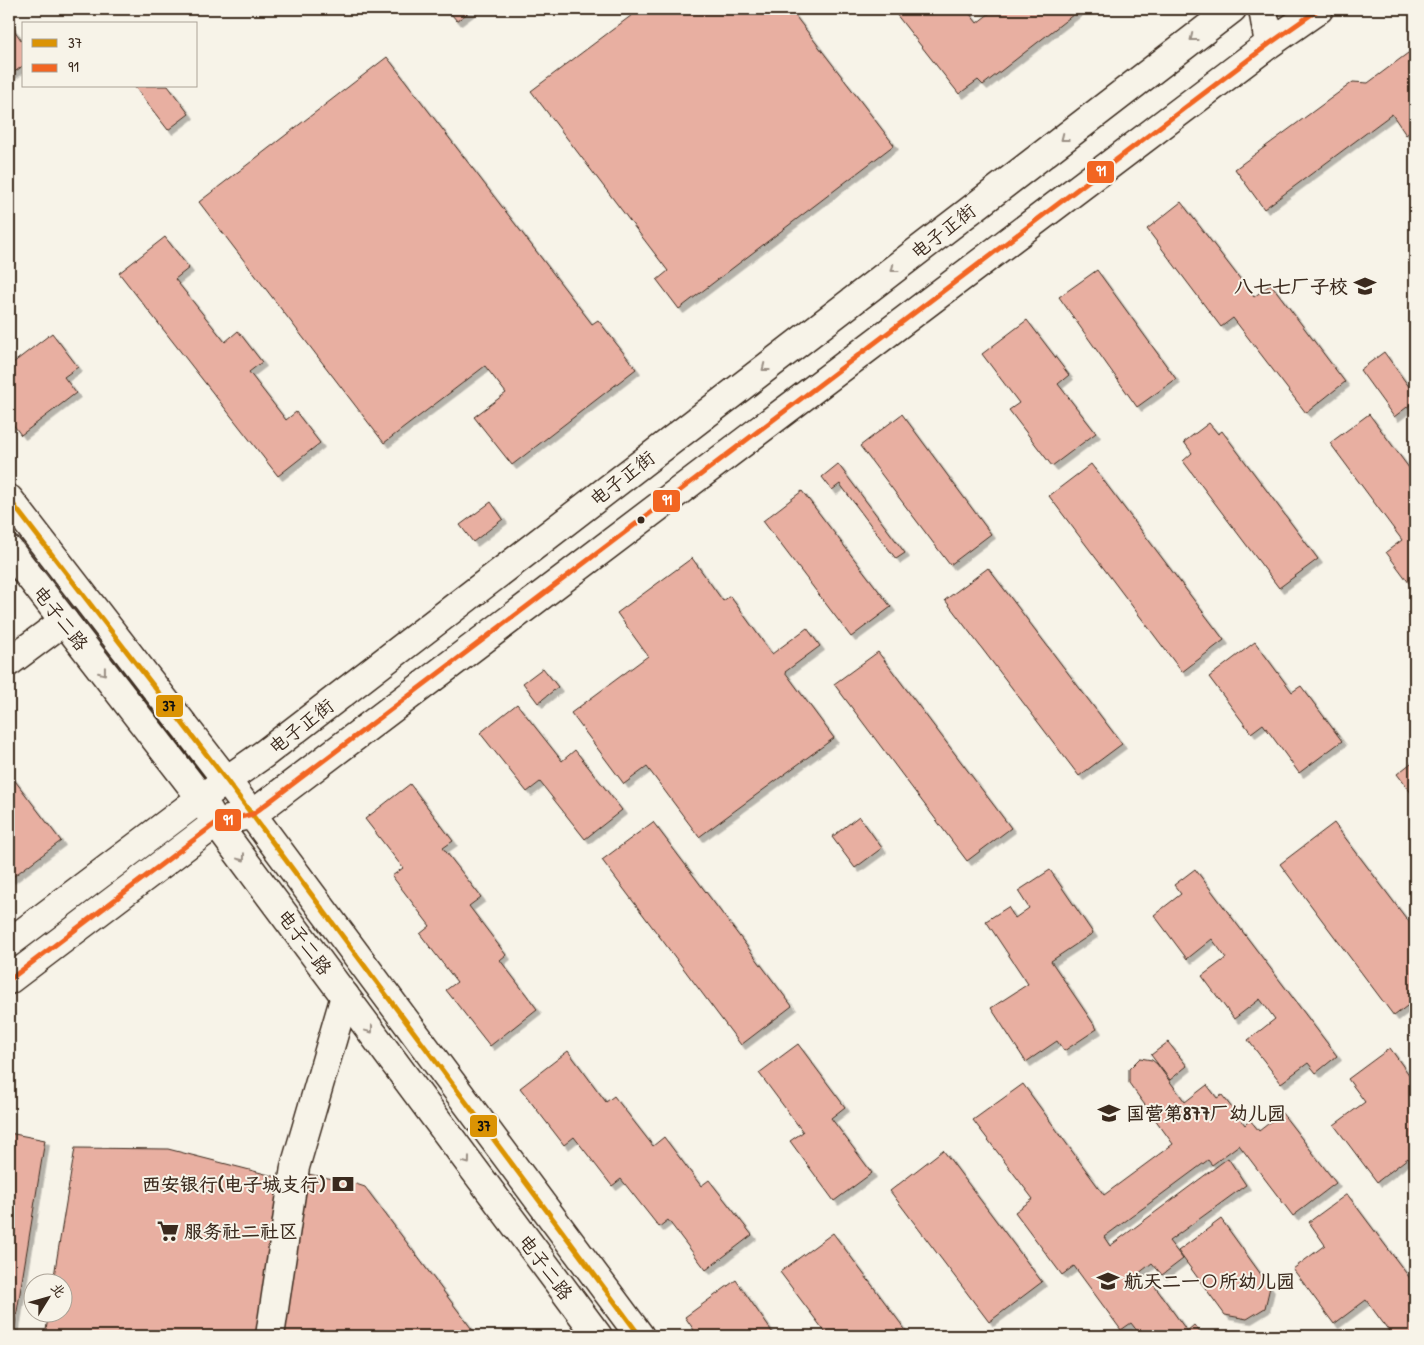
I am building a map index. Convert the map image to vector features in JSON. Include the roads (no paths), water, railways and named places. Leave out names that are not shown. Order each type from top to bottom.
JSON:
[{"type":"main road","name":"电子正街","points":[[9,943],[200,798],[228,781],[264,754],[1232,9]]},
{"type":"main road","points":[[1263,9],[1269,44]]},
{"type":"main road","points":[[9,980],[216,823],[253,814],[1269,44],[1319,9]]},
{"type":"main road","name":"电子二路","points":[[9,499],[253,814],[640,1336]]},
{"type":"main road","name":"电子二路","points":[[9,550],[200,798],[216,823],[598,1336]]},
{"type":"main road","points":[[9,662],[64,621]]},
{"type":"main road","points":[[270,1336],[295,1167],[345,996]]},
{"type":"place","name":"八七七厂子校","points":[[1365,286]]},
{"type":"place","name":"国营第877厂幼儿园","points":[[1109,1113]]},
{"type":"place","name":"西安银行(电子城支行)","points":[[343,1184]]},
{"type":"place","name":"服务社二社区","points":[[168,1231]]},
{"type":"place","name":"航天二一〇所幼儿园","points":[[1108,1281]]}]
